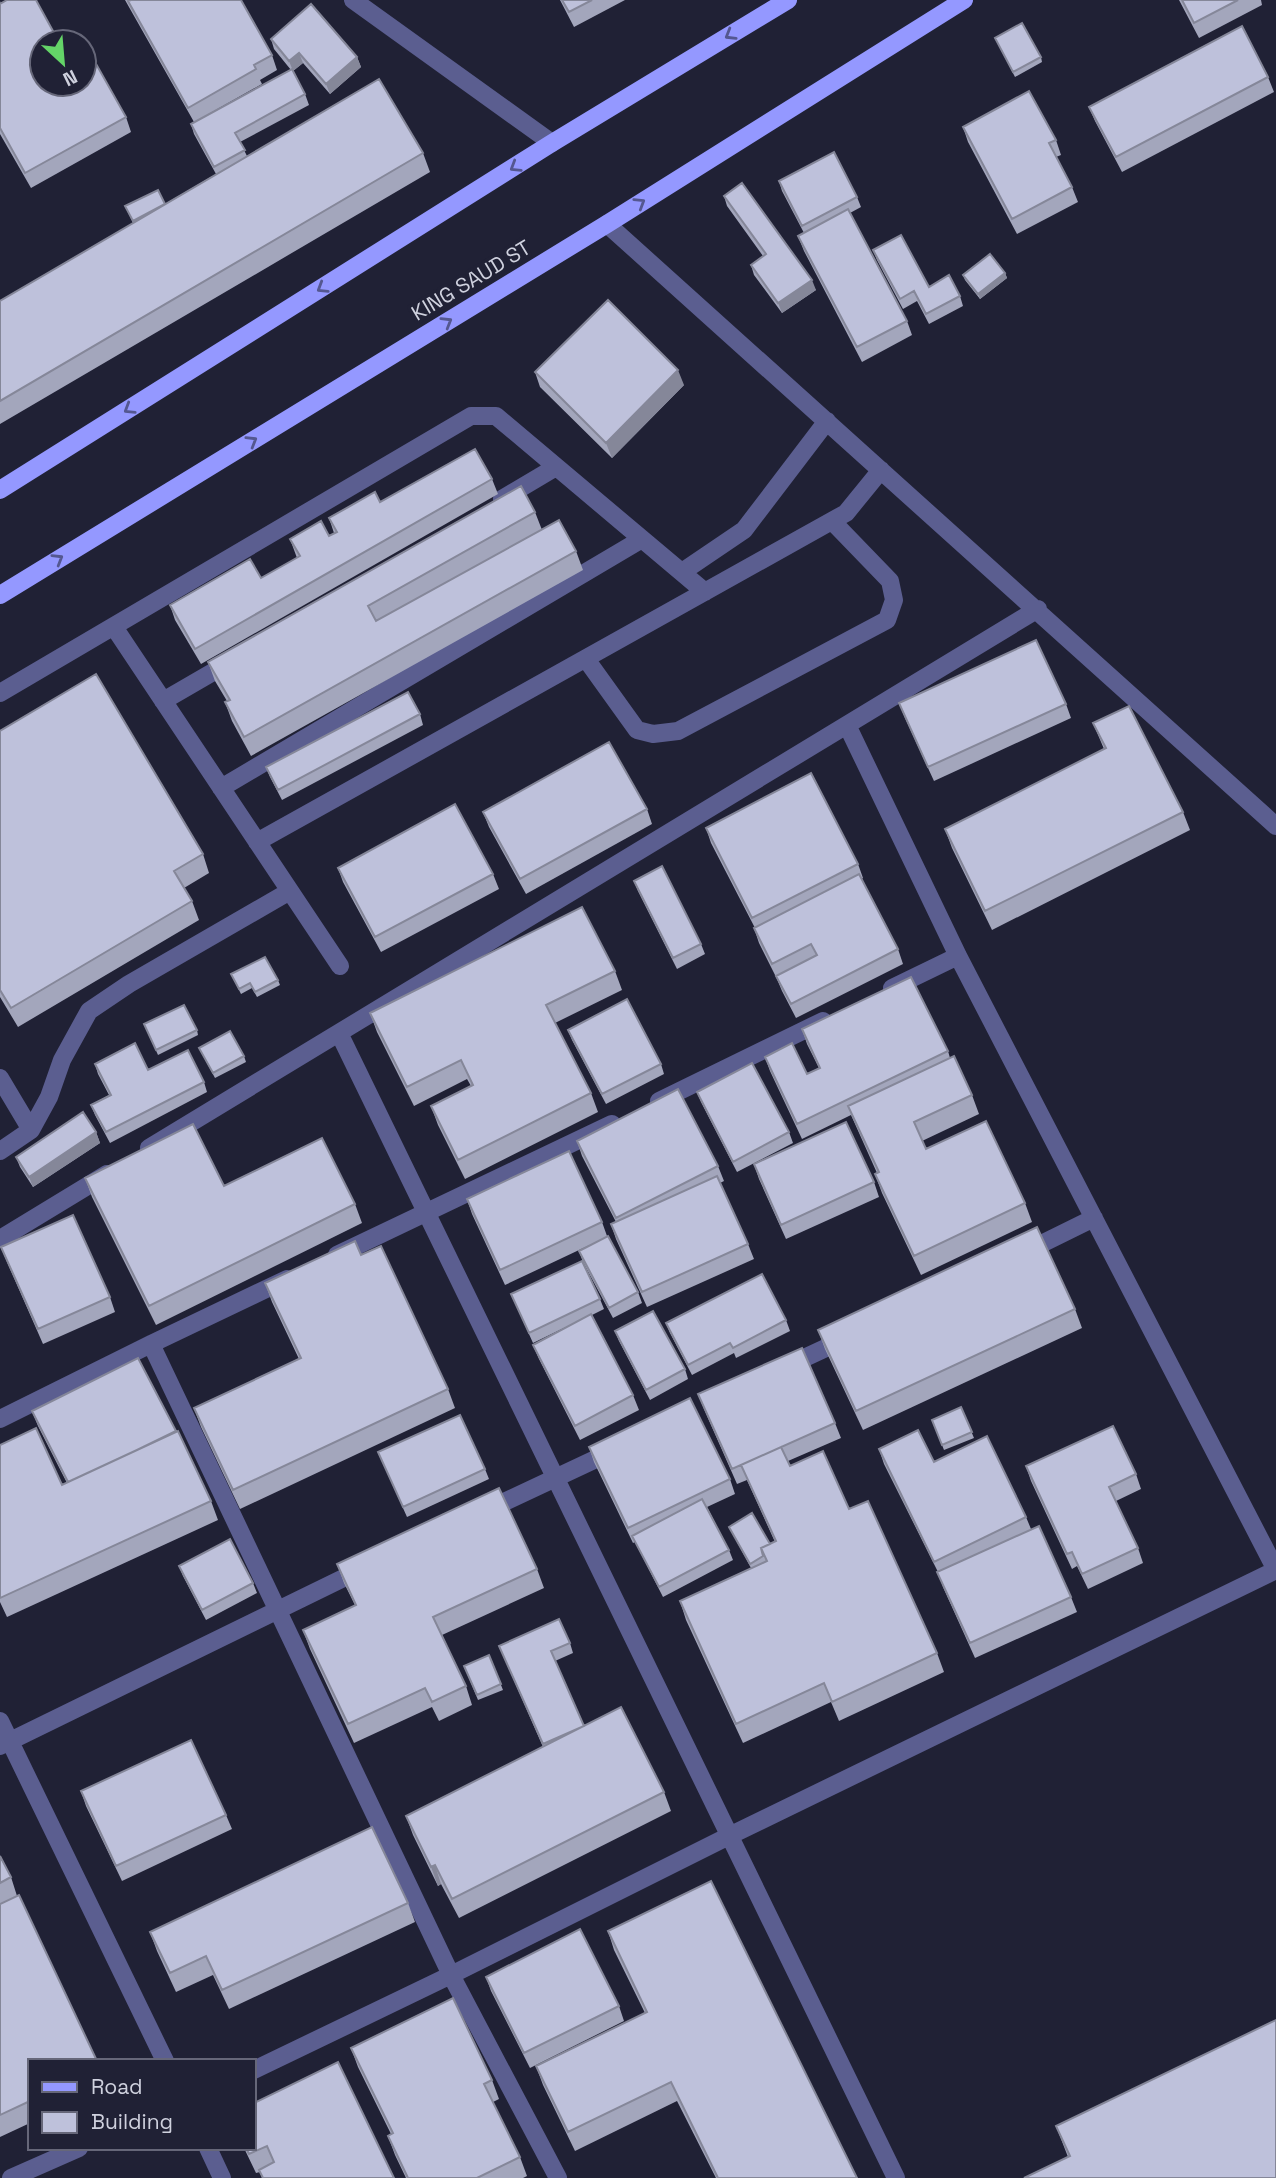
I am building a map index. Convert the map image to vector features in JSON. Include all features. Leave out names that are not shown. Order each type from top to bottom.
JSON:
[{"type":"main road","points":[[0,490],[552,144],[788,0]]},
{"type":"main road","name":"KING SAUD ST","points":[[0,595],[607,224],[964,0]]},
{"type":"street","points":[[353,0],[552,144]]},
{"type":"street","points":[[607,224],[1276,825]]},
{"type":"street","points":[[0,694],[471,416],[496,416],[705,592]]},
{"type":"street","points":[[682,572],[744,530],[827,421]]},
{"type":"street","points":[[485,509],[556,467]]},
{"type":"street","points":[[257,842],[846,513],[881,470]]},
{"type":"street","points":[[586,659],[637,730],[653,734],[678,732],[887,620],[894,600],[890,580],[832,521]]},
{"type":"street","points":[[221,788],[642,538]]},
{"type":"street","points":[[140,1154],[1038,609]]},
{"type":"street","points":[[114,627],[340,966]]},
{"type":"street","points":[[163,701],[247,652]]},
{"type":"street","points":[[256,2069],[1276,1570],[958,956],[847,725]]},
{"type":"street","points":[[0,1151],[31,1130],[49,1097],[62,1060],[89,1010],[290,891]]},
{"type":"street","points":[[872,998],[958,956]]},
{"type":"street","points":[[649,1105],[835,1016]]},
{"type":"street","points":[[339,1033],[896,2178]]},
{"type":"street","points":[[0,1078],[31,1130]]},
{"type":"street","points":[[326,1261],[624,1118]]},
{"type":"street","points":[[0,1238],[117,1168]]},
{"type":"street","points":[[1006,1261],[1094,1218]]},
{"type":"street","points":[[0,1419],[301,1273]]},
{"type":"street","points":[[768,1376],[856,1333]]},
{"type":"street","points":[[151,1344],[451,1975],[558,2178]]},
{"type":"street","points":[[467,1520],[630,1442]]},
{"type":"street","points":[[5,1744],[379,1561]]},
{"type":"street","points":[[0,1721],[5,1744],[164,2059]]},
{"type":"street","points":[[11,2178],[74,2150]]},
{"type":"street","points":[[209,2150],[222,2178]]},
{"type":"building","points":[[7,0],[36,0],[51,28],[28,28],[28,98],[98,98],[98,67],[126,117],[25,173],[0,128],[0,4]]},
{"type":"building","points":[[241,0],[272,55],[254,65],[256,69],[188,108],[128,1]]},
{"type":"building","points":[[562,0],[592,0],[569,12]]},
{"type":"building","points":[[1182,0],[1238,0],[1194,23]]},
{"type":"building","points":[[311,4],[357,57],[326,84],[299,53],[289,61],[271,39]]},
{"type":"building","points":[[1022,23],[1041,57],[1013,72],[995,38]]},
{"type":"building","points":[[1242,26],[1268,77],[1116,157],[1089,107]]},
{"type":"building","points":[[292,69],[305,94],[235,133],[245,150],[214,167],[191,124]]},
{"type":"building","points":[[379,79],[423,153],[0,401],[0,301]]},
{"type":"building","points":[[1029,91],[1056,140],[1049,143],[1072,187],[1012,219],[963,127]]},
{"type":"building","points":[[834,152],[857,197],[802,226],[779,181]]},
{"type":"building","points":[[742,183],[812,280],[778,303],[751,265],[766,254],[724,196]]},
{"type":"building","points":[[158,190],[165,204],[133,221],[125,206]]},
{"type":"building","points":[[848,209],[907,321],[857,347],[798,236]]},
{"type":"building","points":[[901,235],[929,287],[949,275],[960,296],[926,314],[914,291],[900,299],[873,250]]},
{"type":"building","points":[[990,254],[1005,273],[978,294],[963,275]]},
{"type":"building","points":[[608,300],[678,370],[606,443],[535,372]]},
{"type":"building","points":[[475,449],[492,479],[195,649],[170,605],[250,559],[261,578],[300,556],[290,539],[321,521],[329,536],[337,532],[329,518],[375,492],[380,502]]},
{"type":"building","points":[[521,486],[535,512],[368,606],[376,621],[559,520],[576,551],[244,737],[225,702],[230,700],[208,662]]},
{"type":"building","points":[[1036,640],[1066,704],[928,767],[899,703]]},
{"type":"building","points":[[96,674],[203,854],[174,871],[192,901],[11,1008],[0,990],[0,731]]},
{"type":"building","points":[[408,692],[420,714],[278,790],[266,767]]},
{"type":"building","points":[[1129,706],[1183,812],[985,911],[945,829],[1106,748],[1093,723]]},
{"type":"building","points":[[609,742],[647,809],[520,879],[483,812]]},
{"type":"building","points":[[811,773],[858,864],[752,918],[706,828]]},
{"type":"building","points":[[455,804],[493,874],[375,937],[338,868]]},
{"type":"building","points":[[662,866],[701,944],[673,958],[634,881]]},
{"type":"building","points":[[859,874],[898,949],[791,1004],[776,976],[817,955],[811,944],[772,964],[754,928]]},
{"type":"building","points":[[582,907],[615,971],[546,1005],[591,1093],[458,1160],[431,1106],[473,1085],[461,1060],[407,1087],[370,1013]]},
{"type":"building","points":[[265,957],[278,980],[255,992],[250,983],[239,989],[231,974]]},
{"type":"building","points":[[911,977],[948,1051],[797,1124],[765,1057],[792,1043],[807,1074],[820,1068],[802,1029]]},
{"type":"building","points":[[627,999],[661,1064],[602,1094],[568,1030]]},
{"type":"building","points":[[184,1005],[197,1030],[156,1050],[144,1024]]},
{"type":"building","points":[[230,1031],[244,1056],[213,1073],[199,1048]]},
{"type":"building","points":[[135,1043],[148,1070],[188,1050],[204,1082],[106,1132],[91,1105],[111,1095],[95,1064]]},
{"type":"building","points":[[954,1056],[972,1095],[914,1122],[926,1149],[986,1121],[1025,1203],[914,1256],[875,1174],[879,1172],[848,1106]]},
{"type":"building","points":[[752,1063],[789,1132],[733,1162],[697,1092]]},
{"type":"building","points":[[678,1089],[718,1166],[616,1218],[577,1141]]},
{"type":"building","points":[[83,1112],[96,1132],[29,1177],[16,1157]]},
{"type":"building","points":[[846,1122],[874,1182],[781,1225],[754,1164]]},
{"type":"building","points":[[193,1124],[224,1186],[322,1138],[355,1204],[149,1306],[85,1178]]},
{"type":"building","points":[[569,1151],[602,1222],[500,1270],[467,1199]]},
{"type":"building","points":[[717,1176],[748,1244],[642,1292],[611,1224]]},
{"type":"building","points":[[73,1215],[110,1297],[38,1329],[1,1247]]},
{"type":"building","points":[[1037,1227],[1075,1309],[856,1411],[818,1330]]},
{"type":"building","points":[[608,1236],[638,1292],[609,1308],[579,1251]]},
{"type":"building","points":[[355,1241],[361,1255],[381,1246],[448,1389],[233,1490],[194,1408],[301,1358],[265,1283]]},
{"type":"building","points":[[582,1261],[600,1299],[529,1333],[511,1294]]},
{"type":"building","points":[[762,1274],[786,1320],[733,1348],[730,1343],[688,1365],[666,1323]]},
{"type":"building","points":[[653,1311],[685,1369],[646,1390],[615,1331]]},
{"type":"building","points":[[591,1314],[633,1395],[575,1426],[533,1345]]},
{"type":"building","points":[[802,1348],[835,1423],[732,1469],[698,1394]]},
{"type":"building","points":[[138,1358],[176,1431],[68,1482],[32,1411]]},
{"type":"building","points":[[690,1398],[730,1479],[628,1528],[589,1447]]},
{"type":"building","points":[[961,1407],[972,1432],[942,1445],[932,1420]]},
{"type":"building","points":[[460,1415],[485,1469],[403,1507],[378,1452]]},
{"type":"building","points":[[1113,1426],[1136,1474],[1109,1487],[1138,1548],[1082,1574],[1072,1552],[1067,1554],[1026,1466]]},
{"type":"building","points":[[36,1428],[62,1485],[178,1431],[211,1501],[0,1598],[0,1445]]},
{"type":"building","points":[[918,1430],[934,1462],[987,1436],[1026,1517],[934,1562],[879,1449]]},
{"type":"building","points":[[781,1447],[790,1466],[823,1451],[849,1509],[868,1501],[937,1653],[832,1702],[824,1683],[736,1724],[680,1601],[767,1561],[761,1548],[776,1541],[741,1465]]},
{"type":"building","points":[[499,1488],[537,1569],[433,1617],[466,1686],[432,1702],[425,1688],[348,1724],[303,1630],[356,1605],[337,1564]]},
{"type":"building","points":[[702,1499],[729,1550],[659,1587],[632,1536]]},
{"type":"building","points":[[752,1513],[770,1544],[761,1548],[763,1556],[750,1564],[729,1527]]},
{"type":"building","points":[[1039,1526],[1071,1597],[970,1643],[937,1572]]},
{"type":"building","points":[[230,1539],[253,1583],[202,1610],[179,1566]]},
{"type":"building","points":[[559,1619],[570,1643],[551,1651],[584,1726],[543,1744],[499,1646]]},
{"type":"building","points":[[489,1655],[501,1684],[477,1695],[464,1666]]},
{"type":"building","points":[[621,1707],[664,1792],[452,1899],[435,1865],[431,1867],[406,1816]]},
{"type":"building","points":[[191,1740],[226,1815],[116,1866],[81,1791]]},
{"type":"building","points":[[372,1827],[408,1903],[222,1990],[206,1956],[170,1973],[150,1932]]},
{"type":"building","points":[[0,1856],[11,1877],[0,1883]]},
{"type":"building","points":[[711,1881],[857,2178],[718,2178],[671,2082],[568,2132],[536,2066],[647,2012],[608,1931]]},
{"type":"building","points":[[19,1895],[96,2059],[28,2059],[28,2102],[0,2115],[0,1904]]},
{"type":"building","points":[[580,1929],[619,2006],[524,2053],[486,1977]]},
{"type":"building","points":[[453,1998],[492,2080],[484,2084],[520,2157],[477,2178],[408,2178],[388,2136],[393,2133],[351,2048]]},
{"type":"building","points":[[1276,2020],[1276,2178],[1024,2178],[1070,2156],[1056,2126]]},
{"type":"building","points":[[338,2062],[394,2178],[263,2178],[259,2170],[274,2162],[267,2146],[249,2154],[247,2150],[256,2150],[256,2102]]}]
